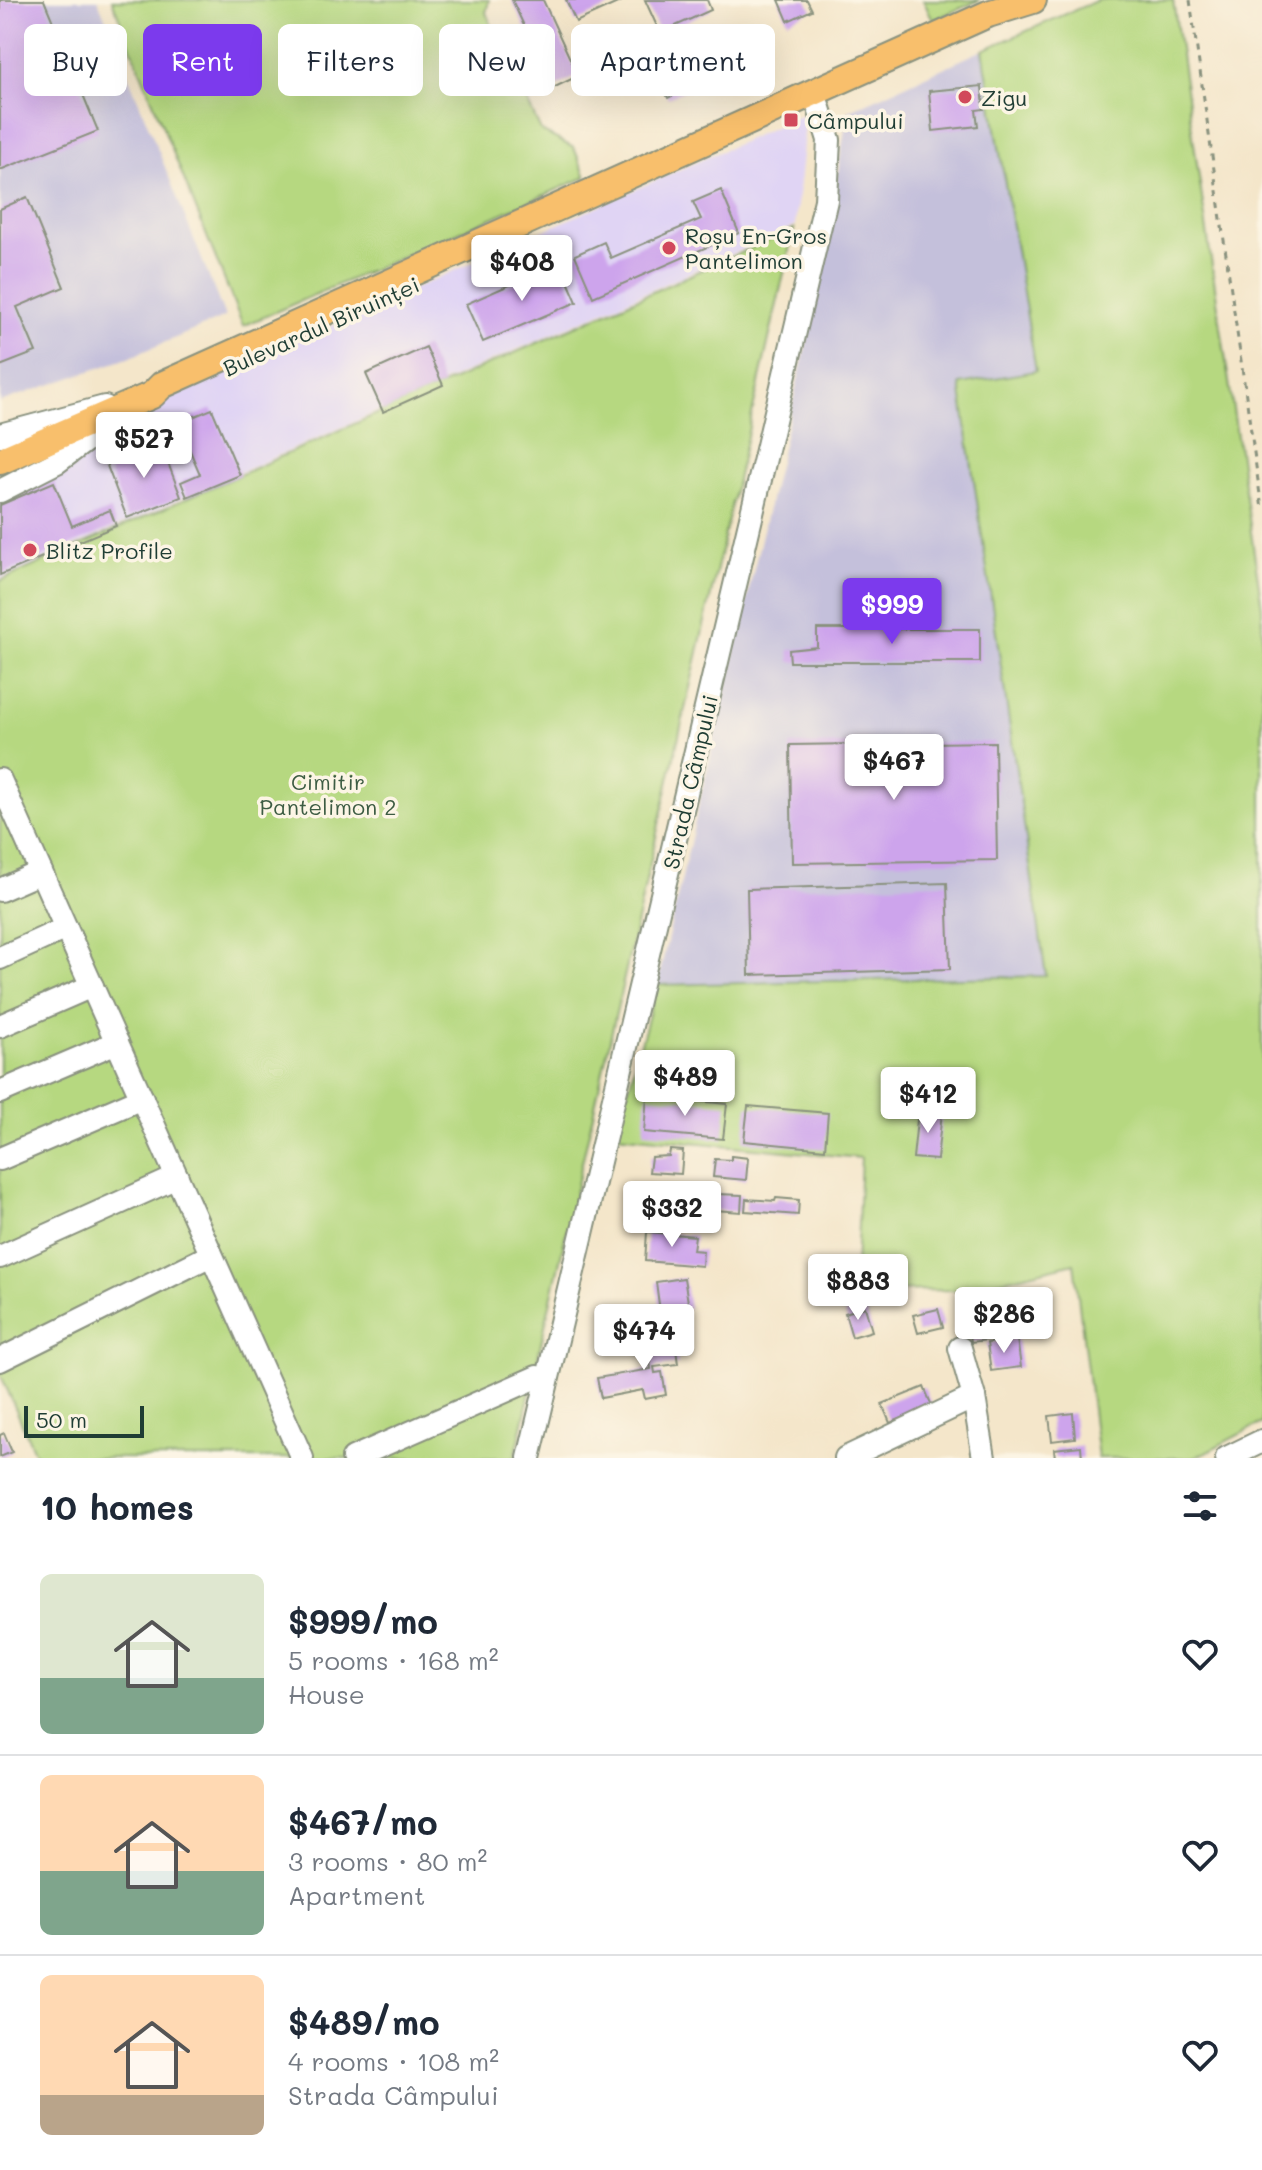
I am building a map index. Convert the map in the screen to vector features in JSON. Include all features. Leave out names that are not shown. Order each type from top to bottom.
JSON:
[{"type":"main road","name":"Bulevardul Biruinței","points":[[146,397],[166,395],[818,105],[993,25],[1023,5]]},
{"type":"main road","name":"Bulevardul Biruinței","points":[[0,461],[146,397],[162,385],[988,14],[1023,5]]},
{"type":"street","name":"Strada Câmpului","points":[[529,1458],[826,200],[830,149],[818,105]]},
{"type":"street","points":[[0,435],[58,417],[146,397]]},
{"type":"street","points":[[0,491],[57,462],[146,397]]},
{"type":"street","points":[[0,780],[8,819],[41,872],[302,1458]]},
{"type":"street","points":[[0,890],[41,872]]},
{"type":"street","points":[[0,958],[66,928]]},
{"type":"street","points":[[0,1026],[92,986]]},
{"type":"street","points":[[0,1092],[117,1042]]},
{"type":"street","points":[[0,1159],[142,1098]]},
{"type":"street","points":[[0,1257],[177,1177]]},
{"type":"street","points":[[0,1360],[211,1255]]},
{"type":"street","points":[[960,1348],[974,1397],[984,1458]]},
{"type":"street","points":[[353,1458],[537,1377]]},
{"type":"street","points":[[846,1458],[974,1397]]},
{"type":"street","points":[[1227,1458],[1262,1441]]},
{"type":"path","points":[[1190,0],[1262,509]]},
{"type":"shaded area","points":[[0,0],[98,0],[108,24],[24,24],[24,96],[127,96],[127,72],[225,317],[128,358],[0,402]]},
{"type":"shaded area","points":[[983,50],[1037,372],[960,384],[1046,976],[657,985],[818,294],[848,111]]},
{"type":"shaded area","points":[[806,113],[795,226],[0,579],[0,496],[119,421]]},
{"type":"green space","points":[[112,0],[489,0],[486,13],[491,24],[439,24],[439,96],[525,96],[541,131],[574,148],[586,177],[243,326],[151,96],[262,96],[262,24],[143,24],[143,77],[127,37],[127,24],[122,24]]},
{"type":"green space","points":[[923,0],[980,0],[933,20]]},
{"type":"green space","points":[[1098,0],[1173,0],[1262,607],[1262,1423],[1194,1458],[1098,1458],[1074,1263],[963,1290],[855,1291],[861,1158],[616,1135],[657,985],[1046,976],[960,384],[1036,371],[983,50]]},
{"type":"green space","name":"Cimitir Pantelimon 2","points":[[794,229],[515,1458],[37,1458],[0,1373],[0,581]]},
{"type":"building","points":[[0,0],[44,0],[54,24],[24,24],[24,96],[84,96],[98,131],[0,170]]},
{"type":"building","points":[[512,0],[543,0],[554,24],[523,24]]},
{"type":"building","points":[[566,0],[624,0],[576,22]]},
{"type":"building","points":[[645,0],[707,0],[711,10],[680,24],[656,24]]},
{"type":"building","points":[[779,0],[807,0],[812,10],[788,21]]},
{"type":"building","points":[[555,26],[571,61],[571,79],[555,87]]},
{"type":"building","points":[[982,86],[984,109],[976,110],[978,126],[933,131],[929,91]]},
{"type":"building","name":"Roșu En-Gros Pantelimon","points":[[721,190],[739,233],[593,297],[575,255],[604,242],[611,258],[701,219],[693,202]]},
{"type":"building","points":[[27,197],[64,287],[17,307],[36,352],[0,366],[0,209]]},
{"type":"building","points":[[560,263],[577,302],[483,342],[466,304]]},
{"type":"building","points":[[426,347],[443,385],[383,412],[366,374]]},
{"type":"building","points":[[212,409],[240,475],[187,497],[181,482],[200,474],[178,423]]},
{"type":"building","points":[[160,442],[181,497],[127,518],[106,463]]},
{"type":"building","name":"Blitz Profile","points":[[54,482],[72,526],[110,510],[116,526],[0,575],[0,505]]},
{"type":"building","points":[[817,629],[980,629],[980,662],[790,662],[789,650],[817,647]]},
{"type":"building","points":[[995,742],[997,860],[792,863],[790,745]]},
{"type":"building","points":[[947,883],[950,969],[749,975],[747,889]]},
{"type":"building","points":[[647,1096],[727,1104],[723,1139],[644,1132]]},
{"type":"building","points":[[748,1106],[828,1113],[825,1149],[744,1141]]},
{"type":"building","points":[[918,1110],[942,1112],[937,1160],[913,1158]]},
{"type":"building","points":[[670,1150],[683,1151],[681,1174],[649,1172],[651,1157],[669,1156]]},
{"type":"building","points":[[731,1156],[748,1158],[746,1180],[713,1177],[715,1159],[731,1160]]},
{"type":"building","points":[[716,1194],[742,1195],[741,1212],[715,1210]]},
{"type":"building","points":[[776,1198],[799,1200],[798,1215],[745,1211],[746,1199],[775,1201]]},
{"type":"building","points":[[647,1232],[695,1236],[693,1250],[703,1251],[702,1266],[645,1261]]},
{"type":"building","points":[[684,1278],[689,1308],[660,1312],[656,1282]]},
{"type":"building","points":[[865,1307],[872,1331],[852,1337],[845,1313]]},
{"type":"building","points":[[983,1308],[988,1340],[971,1342],[967,1311]]},
{"type":"building","points":[[938,1309],[943,1327],[918,1333],[913,1315]]},
{"type":"building","points":[[674,1334],[678,1364],[654,1367],[655,1373],[662,1372],[666,1395],[645,1399],[643,1390],[601,1398],[597,1378],[651,1369],[647,1337]]},
{"type":"building","points":[[1017,1339],[1021,1367],[991,1371],[987,1343]]},
{"type":"building","points":[[924,1387],[932,1406],[890,1423],[882,1404]]},
{"type":"building","points":[[1073,1413],[1075,1438],[1052,1441],[1049,1416]]},
{"type":"building","points":[[4,1433],[12,1452],[0,1457],[0,1435]]},
{"type":"building","points":[[1081,1446],[1082,1458],[1055,1458],[1054,1449]]},
{"type":"place","name":"Zigu","points":[[965,97]]},
{"type":"place","name":"Câmpului","points":[[791,120]]},
{"type":"place","name":"Roșu En-Gros Pantelimon","points":[[669,248]]},
{"type":"place","name":"Blitz Profile","points":[[30,550]]}]
